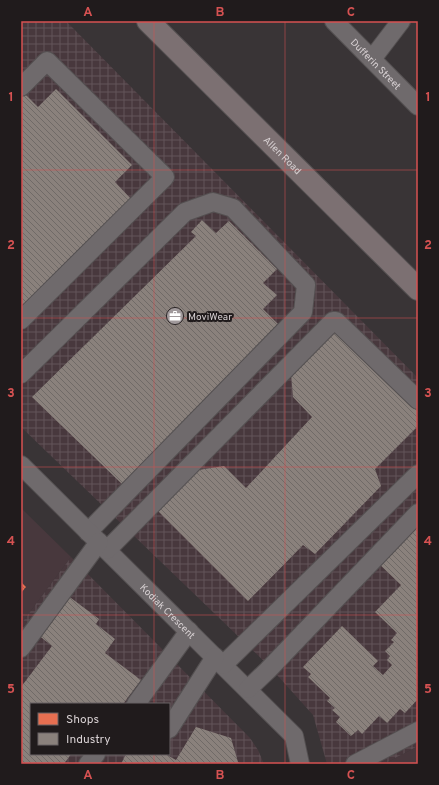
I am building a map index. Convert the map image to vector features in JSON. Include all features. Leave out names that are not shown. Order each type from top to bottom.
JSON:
[{"type":"main road","name":"Allen Road","points":[[148,21],[418,289]]},
{"type":"street","name":"Dufferin Street","points":[[334,21],[418,106]]},
{"type":"street","points":[[372,59],[401,21]]},
{"type":"street","points":[[21,87],[47,61],[165,177],[21,320]]},
{"type":"street","points":[[21,374],[186,212],[213,202],[233,208],[306,285],[303,312],[98,541],[21,648]]},
{"type":"street","points":[[98,541],[333,321],[336,320],[418,400]]},
{"type":"street","name":"Kodiak Crescent","points":[[21,466],[294,736],[300,764]]},
{"type":"street","points":[[170,728],[219,661],[418,474]]},
{"type":"street","points":[[248,689],[418,513]]},
{"type":"street","points":[[137,703],[189,632]]},
{"type":"street","points":[[355,764],[418,731]]},
{"type":"street","points":[[88,764],[95,755]]},
{"type":"shaded area","points":[[21,21],[66,21],[418,378],[418,746],[384,764],[327,764],[313,715],[268,665],[21,427]]},
{"type":"shaded area","points":[[21,508],[71,557],[21,624]]},
{"type":"shaded area","points":[[71,557],[250,738],[258,750],[264,764],[21,764],[21,624]]},
{"type":"shaded area","points":[[418,746],[418,764],[384,764]]},
{"type":"building: Shops","points":[[21,582],[26,587],[21,593]]},
{"type":"building: Industry","points":[[56,89],[132,165],[115,182],[132,200],[21,309],[21,96],[24,93],[38,107]]},
{"type":"building: Industry","points":[[202,220],[216,233],[229,221],[277,269],[263,283],[277,295],[263,309],[281,327],[123,485],[32,397],[196,236],[191,232]]},
{"type":"building: Industry","points":[[334,327],[418,410],[418,426],[375,469],[381,486],[315,554],[303,545],[248,601],[155,508],[192,471],[224,466],[246,488],[312,417],[293,397],[291,373]]},
{"type":"building: Industry","points":[[418,515],[418,699],[405,713],[400,709],[387,723],[379,716],[362,734],[358,730],[351,736],[336,722],[340,717],[332,710],[335,708],[327,701],[330,698],[308,677],[311,674],[303,667],[342,626],[378,661],[373,666],[383,675],[392,665],[387,660],[390,656],[385,651],[394,642],[391,640],[397,633],[375,612],[401,585],[375,560]]},
{"type":"building: Industry","points":[[67,595],[99,619],[96,624],[115,639],[105,653],[141,680],[124,703],[30,703],[30,755],[70,755],[64,764],[24,764],[21,762],[21,687],[52,646],[37,634]]},
{"type":"building: Industry","points":[[196,727],[231,738],[238,762],[241,764],[121,764],[126,755],[167,755],[176,760]]},
{"type":"place","name":"MoviWear","points":[[175,316]]}]
